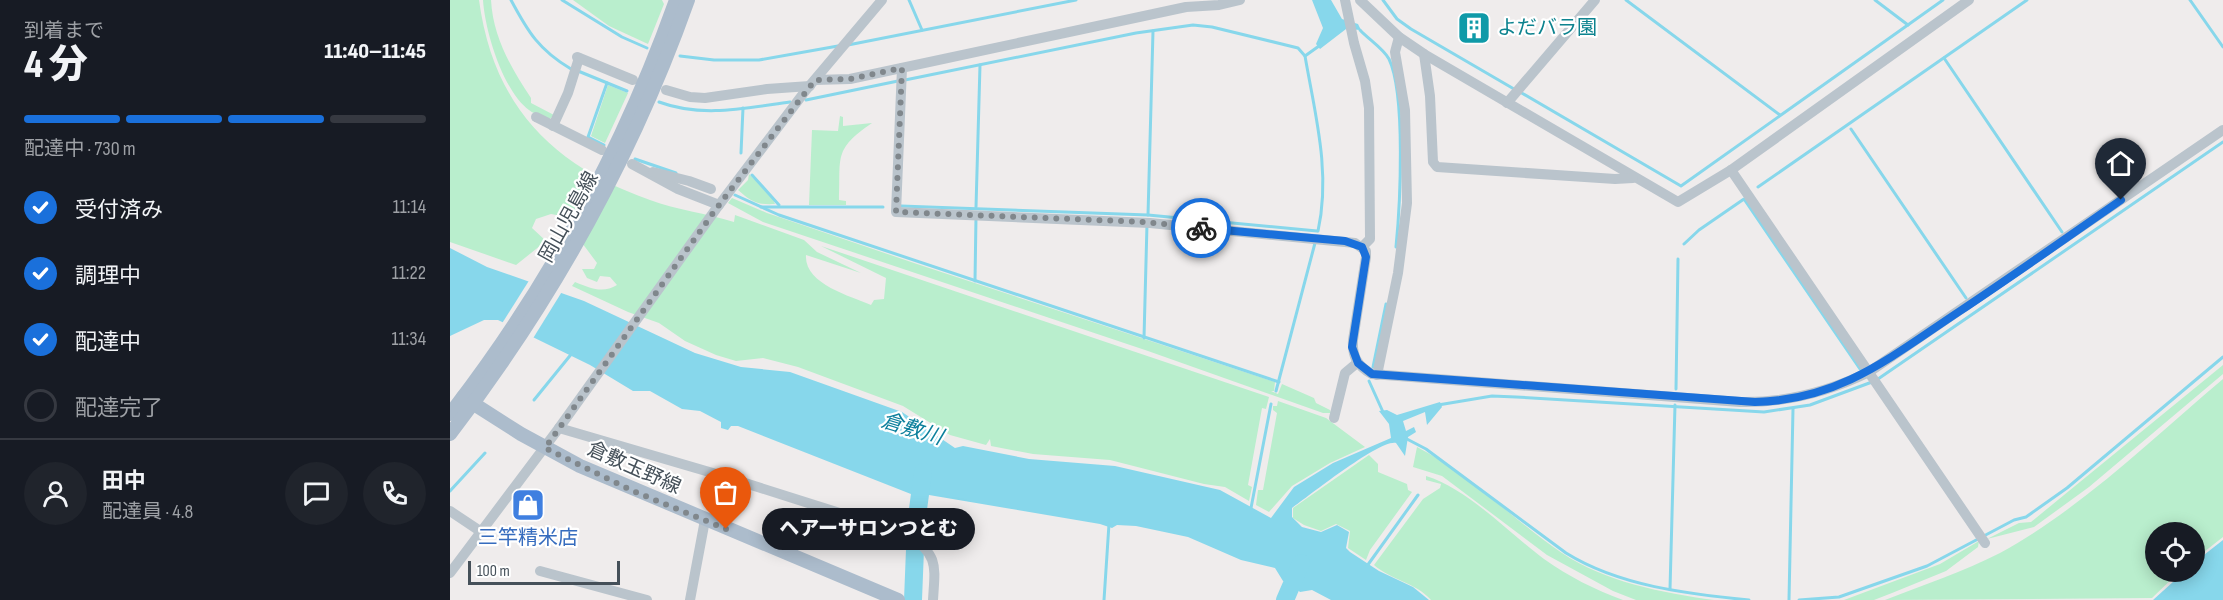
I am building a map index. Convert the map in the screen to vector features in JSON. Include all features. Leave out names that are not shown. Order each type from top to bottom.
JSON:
[{"type":"main road","name":"岡山児島線","points":[[615,161],[676,0]]},
{"type":"main road","name":"岡山児島線","points":[[450,434],[615,161],[663,67],[688,0]]},
{"type":"main road","name":"岡山児島線","points":[[450,414],[469,400]]},
{"type":"main road","name":"倉敷玉野線","points":[[469,400],[545,448],[590,471],[898,600]]},
{"type":"street","points":[[450,573],[545,448],[717,207],[812,83],[882,0]]},
{"type":"street","points":[[666,90],[705,98],[766,88],[902,76],[1186,7],[1219,5],[1240,0]]},
{"type":"street","points":[[1346,0],[1351,31],[1365,81],[1371,135],[1370,239],[1362,247]]},
{"type":"street","points":[[1360,0],[1399,37],[1424,54],[1678,202],[1731,170],[1969,0]]},
{"type":"street","points":[[1508,103],[1595,0]]},
{"type":"street","points":[[1377,375],[1398,273],[1407,203],[1404,104],[1395,52],[1399,37]]},
{"type":"street","points":[[1424,54],[1430,96],[1433,162],[1437,167],[1615,179],[1634,178]]},
{"type":"street","points":[[554,126],[576,64],[633,80]]},
{"type":"street","points":[[902,76],[896,212],[1147,222],[1355,243],[1362,247],[1366,257],[1353,353],[1358,363],[1377,375],[1755,402],[1785,400],[1873,378],[2223,130]]},
{"type":"street","points":[[536,117],[615,161],[646,171],[681,178],[711,189]]},
{"type":"street","points":[[1731,170],[1983,540]]},
{"type":"street","points":[[646,171],[717,207]]},
{"type":"street","points":[[1334,418],[1346,373],[1358,363]]},
{"type":"street","points":[[561,425],[909,535],[923,545],[935,563],[933,600]]},
{"type":"street","points":[[450,511],[480,531]]},
{"type":"street","points":[[690,600],[705,520]]},
{"type":"street","points":[[540,571],[647,600]]},
{"type":"green space","points":[[450,0],[479,0],[486,37],[498,71],[513,100],[533,127],[584,169],[615,186],[650,200],[734,222],[735,215],[804,240],[817,252],[861,273],[806,255],[807,265],[812,274],[830,288],[871,305],[874,300],[884,299],[886,278],[821,246],[1269,397],[1266,409],[1262,408],[1248,485],[1252,487],[1249,501],[1225,487],[1204,484],[1110,460],[1033,454],[991,446],[990,439],[986,445],[950,435],[903,406],[798,367],[763,358],[736,361],[716,355],[685,341],[659,323],[628,312],[572,286],[575,282],[602,290],[617,285],[610,277],[600,276],[597,282],[587,278],[582,269],[594,269],[597,263],[562,216],[551,214],[536,219],[532,228],[546,241],[516,265],[450,242]]},
{"type":"green space","points":[[483,0],[491,0],[495,27],[504,52],[531,98],[531,103],[554,115],[550,119],[529,110],[511,89],[497,60],[487,28]]},
{"type":"green space","points":[[573,0],[662,0],[664,4],[648,44],[609,26]]},
{"type":"green space","points":[[608,85],[628,93],[605,143],[591,136]]},
{"type":"green space","points":[[840,116],[843,117],[843,126],[872,123],[851,140],[842,155],[839,200],[846,201],[846,205],[809,205],[812,130],[838,131]]},
{"type":"green space","points":[[749,174],[775,204],[754,202],[738,190],[748,180]]},
{"type":"green space","points":[[732,198],[767,213],[917,264],[1275,382],[1274,391],[1271,391],[1278,394],[1282,384],[1314,398],[1316,403],[1330,410],[1331,413],[1323,413],[1148,351],[763,222],[728,203]]},
{"type":"green space","points":[[2223,365],[2223,374],[2089,487],[2034,527],[1987,539],[2019,523],[2031,522]]},
{"type":"green space","points":[[2223,379],[2223,537],[2205,551],[2205,522],[2145,522],[2145,582],[2169,582],[2152,598],[1885,600],[2000,553],[2059,515],[2116,472]]},
{"type":"green space","points":[[1278,401],[1326,418],[1365,447],[1330,463],[1292,486],[1269,512],[1256,505],[1258,490],[1263,490],[1277,413],[1273,410],[1273,406],[1277,406]]},
{"type":"green space","points":[[1417,447],[1455,470],[1544,540],[1579,563],[1635,585],[1714,600],[1636,600],[1613,591],[1547,555],[1442,476],[1413,467]]},
{"type":"green space","points":[[1369,455],[1378,464],[1378,472],[1407,484],[1408,490],[1412,492],[1370,550],[1366,560],[1348,548],[1350,531],[1336,524],[1321,531],[1304,525],[1293,518],[1293,508]]},
{"type":"green space","points":[[1426,476],[1442,482],[1473,501],[1544,559],[1563,571],[1623,600],[1431,600],[1418,589],[1381,570],[1374,565],[1423,499],[1440,488],[1441,484],[1426,480]]},
{"type":"green space","points":[[1979,541],[1978,547],[1946,571],[1874,600],[1844,600],[1940,564]]},
{"type":"water","points":[[1312,0],[1331,0],[1342,19],[1358,24],[1361,30],[1346,29],[1320,49],[1316,44],[1323,28]]},
{"type":"water","name":"倉敷川","points":[[450,248],[487,267],[584,301],[695,353],[741,367],[790,372],[902,412],[955,448],[963,446],[1029,459],[1115,466],[1220,490],[1271,518],[1294,487],[1333,463],[1391,438],[1389,424],[1379,411],[1387,410],[1397,415],[1440,402],[1442,407],[1427,425],[1425,412],[1403,421],[1406,431],[1414,427],[1416,432],[1408,437],[1405,456],[1396,443],[1388,444],[1344,469],[1292,508],[1292,517],[1302,527],[1321,532],[1337,525],[1349,532],[1346,548],[1350,552],[1379,571],[1413,587],[1429,600],[1331,600],[1312,590],[1300,592],[1289,581],[1283,581],[1275,568],[1241,560],[1188,537],[1136,526],[1117,525],[1112,528],[1100,524],[929,495],[916,496],[738,426],[731,426],[728,430],[721,428],[721,422],[700,411],[682,409],[650,391],[633,391],[590,365],[498,320],[484,320],[450,336]]},
{"type":"water","points":[[2223,540],[2223,600],[2153,600],[2173,582],[2205,582],[2205,554]]},
{"type":"pier","points":[[530,279],[563,290],[532,340],[501,325]]},
{"type":"waterway","points":[[511,0],[535,39],[551,55],[571,69]]},
{"type":"waterway","points":[[562,0],[622,37],[647,48]]},
{"type":"waterway","points":[[909,0],[922,30]]},
{"type":"waterway","points":[[848,45],[1076,0]]},
{"type":"waterway","points":[[1383,0],[1397,19],[1411,29],[1514,89]]},
{"type":"waterway","points":[[1626,0],[1780,115]]},
{"type":"waterway","points":[[1875,0],[1908,25]]},
{"type":"waterway","points":[[1520,92],[1681,186],[1943,0]]},
{"type":"waterway","points":[[1758,187],[2027,0]]},
{"type":"waterway","points":[[2190,0],[2223,47]]},
{"type":"waterway","points":[[905,80],[1136,33],[1193,25],[1212,27],[1298,48],[1305,56]]},
{"type":"waterway","points":[[1360,30],[1389,59],[1398,98],[1400,151],[1396,247]]},
{"type":"waterway","points":[[1148,215],[1153,31]]},
{"type":"waterway","points":[[680,56],[714,60],[759,60],[838,46]]},
{"type":"waterway","points":[[1318,231],[1322,209],[1322,165],[1317,121],[1305,56],[1319,46]]},
{"type":"waterway","points":[[1944,58],[2062,232]]},
{"type":"waterway","points":[[976,207],[980,65]]},
{"type":"waterway","points":[[578,71],[627,91]]},
{"type":"waterway","points":[[806,100],[898,81]]},
{"type":"waterway","points":[[604,145],[588,137],[607,83]]},
{"type":"waterway","points":[[659,102],[691,110],[708,111],[790,102]]},
{"type":"waterway","points":[[741,153],[743,108]]},
{"type":"waterway","points":[[1851,129],[1966,298]]},
{"type":"waterway","points":[[1878,379],[2223,142]]},
{"type":"waterway","points":[[635,159],[676,173]]},
{"type":"waterway","points":[[752,175],[779,205]]},
{"type":"waterway","points":[[735,195],[779,215],[1279,382]]},
{"type":"waterway","points":[[1684,244],[1699,230],[1744,199],[1860,369]]},
{"type":"waterway","points":[[901,206],[1148,215],[1317,231]]},
{"type":"waterway","points":[[761,207],[883,207]]},
{"type":"waterway","points":[[975,281],[976,217]]},
{"type":"waterway","points":[[1144,338],[1147,224]]},
{"type":"waterway","points":[[1276,391],[1315,243]]},
{"type":"waterway","points":[[1676,389],[1678,259]]},
{"type":"waterway","points":[[1373,367],[1386,304]]},
{"type":"waterway","points":[[534,400],[573,352]]},
{"type":"waterway","points":[[1799,600],[1839,597],[1927,566],[2014,520],[2026,517],[2067,488],[2223,357]]},
{"type":"waterway","points":[[1369,381],[1383,412]]},
{"type":"waterway","points":[[1438,405],[1492,396],[1764,412],[1810,405],[1872,382]]},
{"type":"waterway","points":[[1251,508],[1271,404]]},
{"type":"waterway","points":[[1670,589],[1675,405]]},
{"type":"waterway","points":[[1789,600],[1793,409]]},
{"type":"waterway","points":[[1405,438],[1426,449],[1566,553],[1587,564],[1654,587],[1749,600]]},
{"type":"waterway","points":[[450,491],[485,453]]},
{"type":"waterway","points":[[913,600],[916,524],[923,472]]},
{"type":"waterway","points":[[1367,566],[1418,495]]},
{"type":"waterway","points":[[1104,600],[1109,524]]},
{"type":"waterway","points":[[1285,600],[1301,563]]},
{"type":"way so far","points":[[726,529],[633,491],[545,448],[716,209],[815,80],[850,79],[902,68],[896,212],[1145,222],[1201,228]]},
{"type":"place","name":"よだバラ園","points":[[1474,28]]},
{"type":"place","name":"三竿精米店","points":[[528,505]]},
{"type":"place","name":"ヘアーサロンつとむ","points":[[726,529]]},
{"type":"route","points":[[1201,228],[1345,241],[1362,247],[1366,251],[1366,257],[1352,347],[1358,363],[1372,374],[1710,400],[1770,402],[1800,398],[1832,388],[1869,372],[2121,200]]}]
